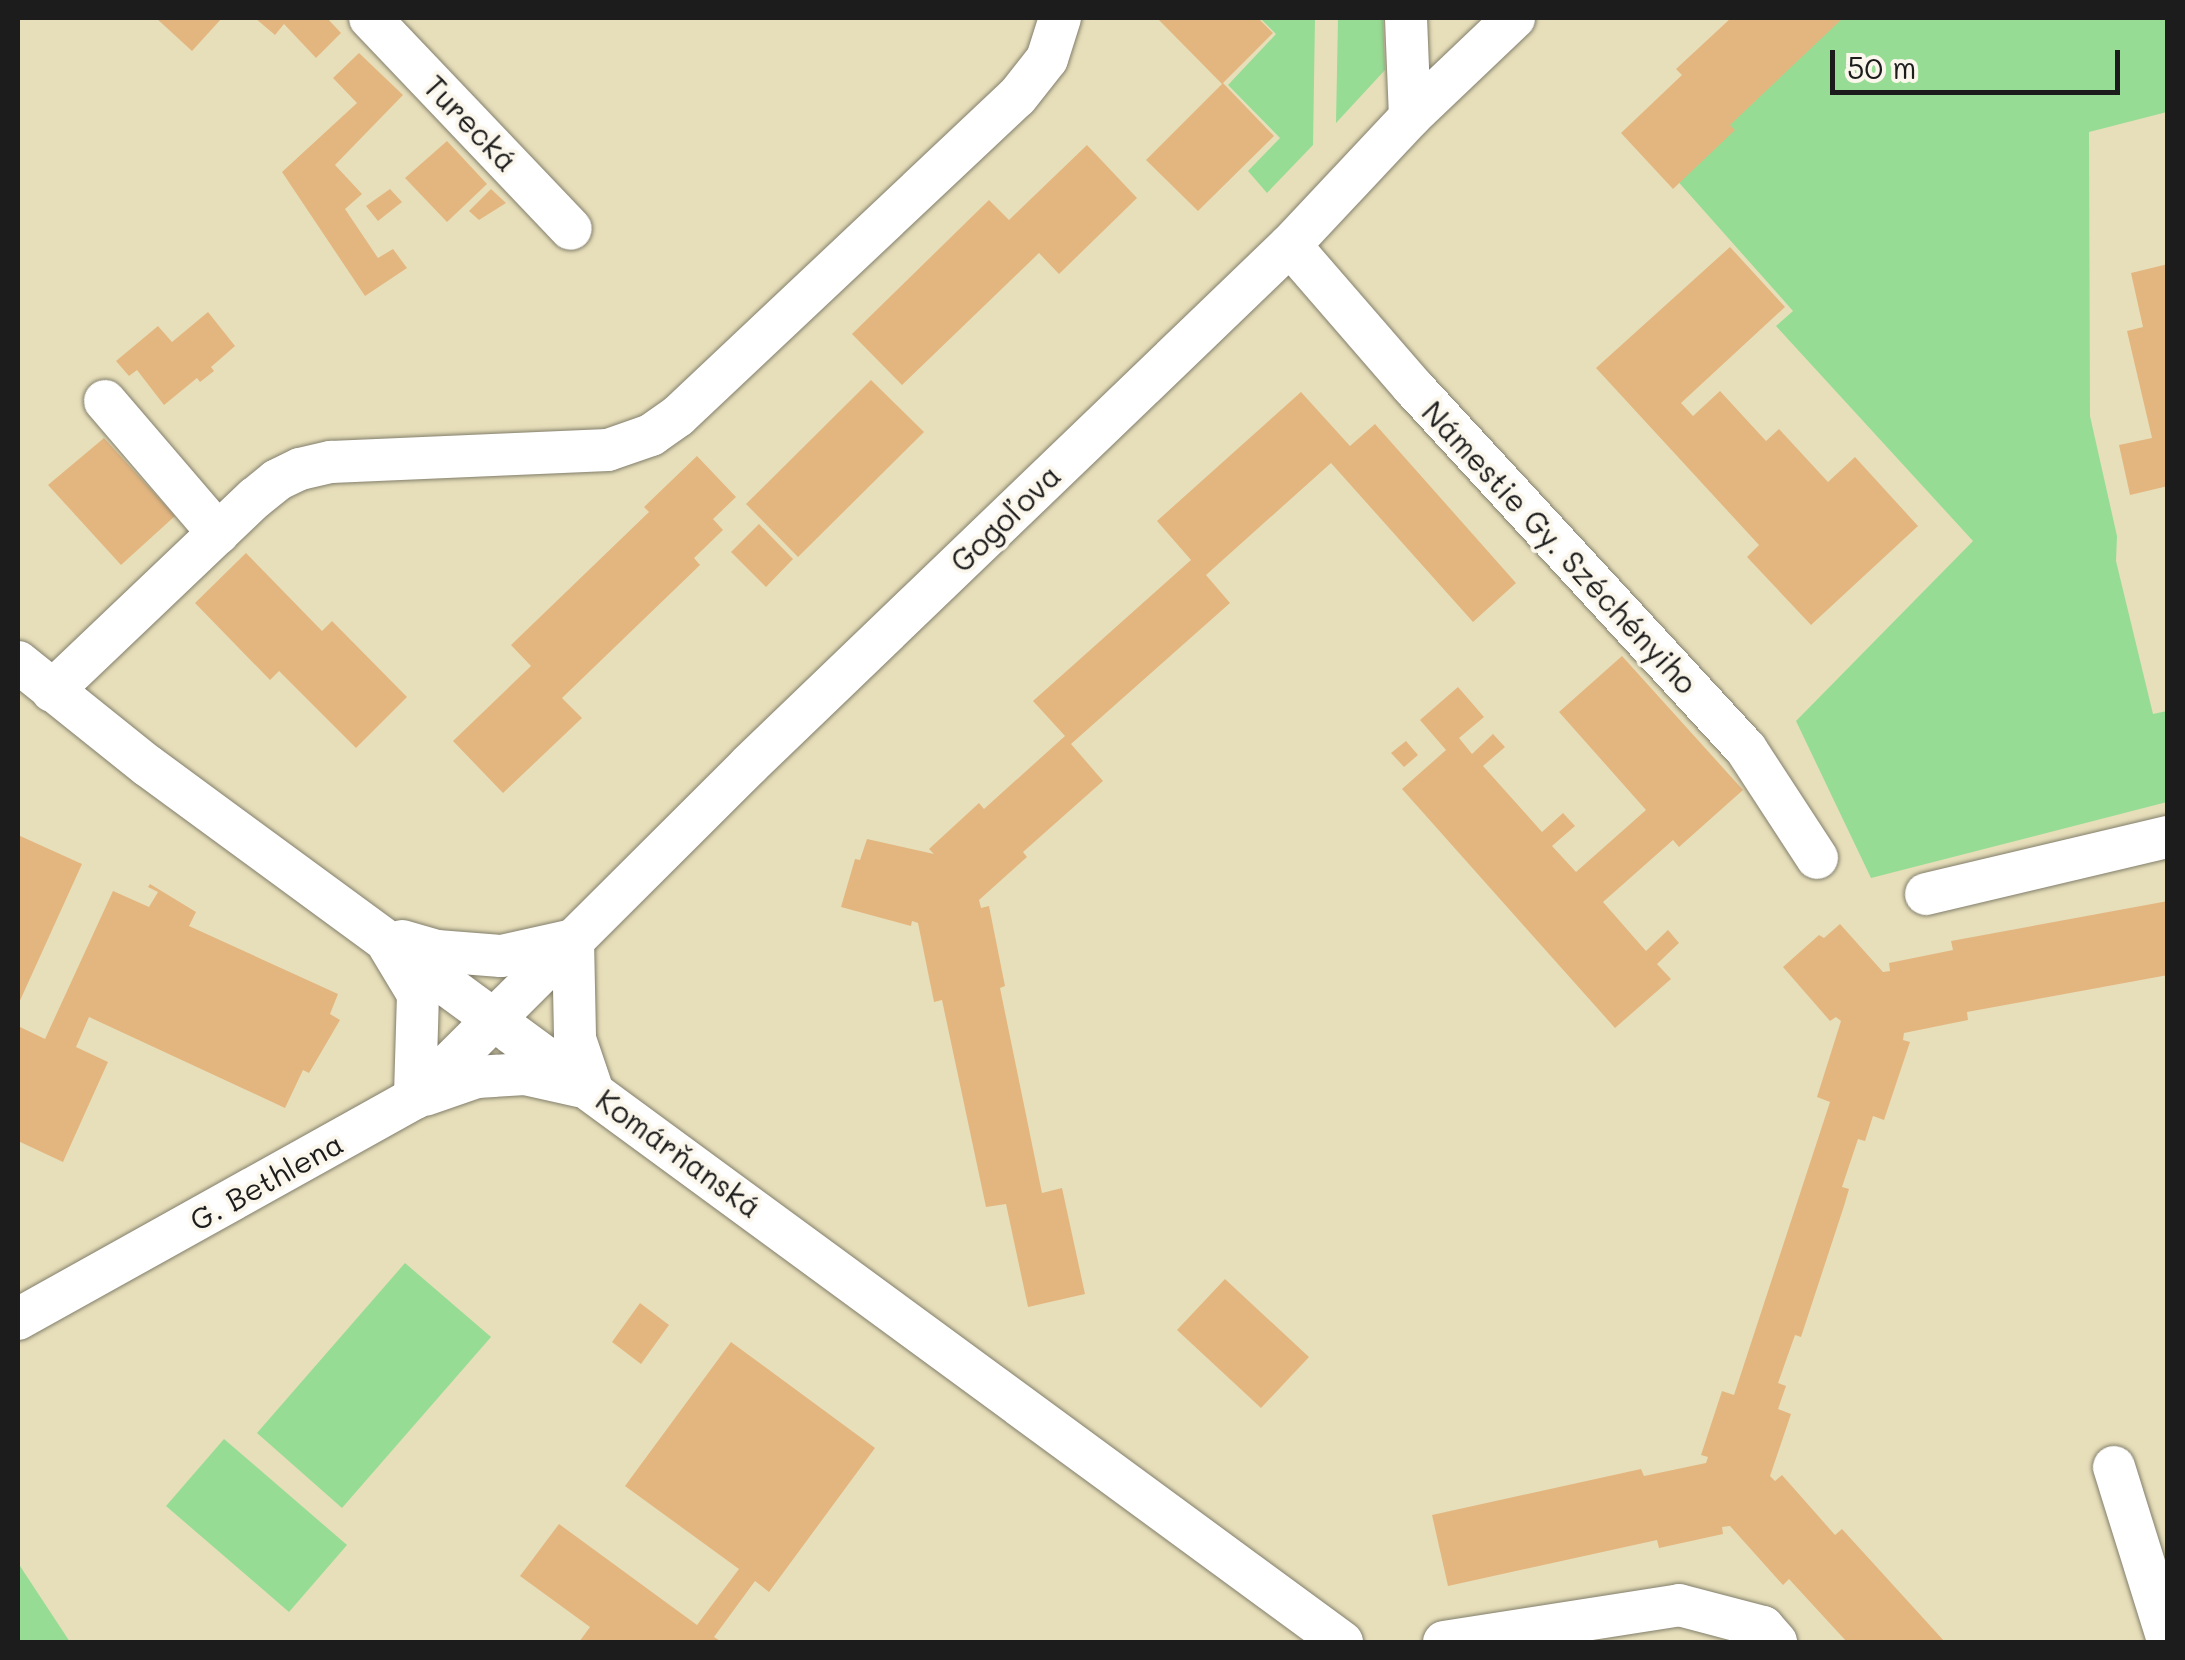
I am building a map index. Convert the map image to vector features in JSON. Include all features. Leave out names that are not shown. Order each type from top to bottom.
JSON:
[{"type":"street","name":"Turecká","points":[[370,18],[571,229]]},
{"type":"street","points":[[52,691],[277,480],[300,469],[331,462],[608,450],[650,435],[678,416],[1017,97],[1047,59],[1060,18]]},
{"type":"street","points":[[1406,18],[1410,117]]},
{"type":"street","name":"Gogoľova","points":[[496,1018],[1290,245],[1410,117],[1514,18]]},
{"type":"street","name":"Námestie Gy. Széchényiho","points":[[1290,245],[1413,387],[1746,749],[1817,858]]},
{"type":"street","points":[[105,401],[218,533]]},
{"type":"street","name":"Komárňanská","points":[[18,662],[52,691],[1342,1642]]},
{"type":"street","points":[[1926,894],[2168,837]]},
{"type":"street","points":[[382,935],[437,951],[501,956],[573,940],[575,1040],[592,1089]]},
{"type":"street","points":[[382,935],[418,994],[415,1098],[477,1077],[525,1074],[592,1089]]},
{"type":"street","name":"G. Bethlena","points":[[18,1319],[415,1098],[496,1018]]},
{"type":"street","points":[[2114,1467],[2168,1640]]},
{"type":"street","points":[[1444,1642],[1524,1634],[1679,1605],[1764,1627],[1776,1642]]},
{"type":"green space","points":[[1260,18],[1315,18],[1313,145],[1267,193],[1248,171],[1280,138],[1228,85],[1276,34]]},
{"type":"green space","points":[[1338,18],[1383,18],[1385,70],[1336,123]]},
{"type":"green space","points":[[1830,18],[2167,18],[2167,112],[2089,132],[2090,416],[2117,536],[2116,561],[2153,714],[2167,711],[2167,802],[1871,878],[1796,721],[1973,541],[1776,326],[1793,311],[1666,168]]},
{"type":"green space","points":[[405,1263],[491,1337],[342,1508],[257,1433]]},
{"type":"green space","points":[[224,1439],[347,1545],[289,1612],[166,1506]]},
{"type":"green space","points":[[18,1563],[70,1642],[18,1642]]},
{"type":"building","points":[[156,18],[222,18],[192,51]]},
{"type":"building","points":[[255,18],[327,18],[341,33],[316,58],[284,24],[275,35]]},
{"type":"building","points":[[1157,18],[1258,18],[1273,33],[1223,83],[1274,136],[1198,211],[1146,160],[1222,84]]},
{"type":"building","points":[[1731,18],[1843,18],[1730,125],[1735,130],[1673,189],[1621,133],[1682,75],[1676,69]]},
{"type":"building","points":[[359,53],[403,95],[335,165],[362,194],[345,209],[378,258],[393,249],[407,268],[365,296],[282,172],[357,103],[333,78]]},
{"type":"building","points":[[447,141],[487,184],[447,222],[405,178]]},
{"type":"building","points":[[1087,145],[1137,198],[1059,274],[1039,253],[902,385],[852,334],[989,200],[1009,220]]},
{"type":"building","points":[[390,189],[402,202],[378,221],[366,206]]},
{"type":"building","points":[[491,189],[506,203],[479,220],[469,211]]},
{"type":"building","points":[[1730,247],[1785,307],[1681,403],[1693,416],[1720,391],[1766,441],[1779,429],[1828,482],[1855,457],[1918,526],[1811,625],[1747,557],[1759,545],[1596,368]]},
{"type":"building","points":[[2168,264],[2168,486],[2130,495],[2119,445],[2152,438],[2127,331],[2143,327],[2131,273]]},
{"type":"building","points":[[208,312],[235,346],[211,367],[214,371],[200,382],[197,378],[164,405],[137,370],[129,376],[116,361],[158,326],[172,342]]},
{"type":"building","points":[[871,380],[924,432],[798,557],[746,504]]},
{"type":"building","points":[[1301,392],[1350,446],[1375,424],[1516,583],[1473,622],[1331,463],[1206,575],[1230,603],[1071,744],[1103,781],[1023,852],[1027,857],[979,900],[981,908],[989,906],[1005,986],[1000,988],[1042,1193],[1062,1188],[1085,1294],[1028,1307],[1006,1204],[986,1207],[942,1000],[934,1002],[918,923],[912,921],[911,926],[841,907],[855,859],[860,860],[867,839],[934,854],[929,849],[979,803],[984,809],[1065,736],[1033,701],[1191,560],[1157,521]]},
{"type":"building","points":[[104,438],[175,516],[121,565],[48,485]]},
{"type":"building","points":[[697,456],[736,497],[713,519],[723,530],[694,558],[700,565],[562,698],[582,718],[503,793],[453,741],[531,666],[511,645],[649,512],[644,507]]},
{"type":"building","points":[[759,524],[793,559],[766,587],[731,552]]},
{"type":"building","points":[[246,553],[322,631],[332,621],[407,697],[356,748],[279,671],[270,680],[195,603]]},
{"type":"building","points":[[1622,656],[1743,790],[1679,847],[1673,840],[1603,902],[1646,951],[1668,930],[1679,943],[1657,964],[1671,979],[1615,1028],[1402,789],[1446,750],[1420,720],[1458,687],[1484,717],[1459,738],[1472,754],[1493,734],[1505,747],[1483,766],[1542,832],[1563,813],[1575,826],[1552,846],[1576,872],[1646,810],[1559,712]]},
{"type":"building","points":[[1406,741],[1418,755],[1404,767],[1391,753]]},
{"type":"building","points":[[18,835],[82,864],[18,1005]]},
{"type":"building","points":[[150,884],[196,912],[189,926],[338,994],[330,1014],[340,1020],[309,1073],[303,1070],[285,1108],[89,1017],[76,1047],[108,1062],[63,1162],[18,1141],[18,1026],[45,1039],[113,891],[149,907],[158,892],[148,887]]},
{"type":"building","points":[[2168,901],[2168,975],[1967,1012],[1968,1020],[1904,1033],[1903,1040],[1910,1042],[1884,1120],[1873,1116],[1865,1141],[1858,1139],[1842,1187],[1849,1189],[1844,1206],[1801,1337],[1795,1335],[1778,1383],[1786,1386],[1778,1409],[1791,1414],[1770,1476],[1775,1481],[1782,1475],[1835,1535],[1842,1529],[1945,1642],[1847,1642],[1789,1579],[1783,1585],[1730,1526],[1722,1527],[1723,1534],[1659,1548],[1657,1540],[1448,1586],[1432,1515],[1641,1469],[1644,1476],[1706,1463],[1708,1457],[1701,1455],[1722,1391],[1734,1395],[1830,1102],[1817,1097],[1841,1021],[1836,1017],[1830,1021],[1783,967],[1819,935],[1824,938],[1840,924],[1883,972],[1890,971],[1889,963],[1953,950],[1951,941]]},
{"type":"building","points":[[1225,1279],[1309,1357],[1261,1408],[1177,1330]]},
{"type":"building","points":[[640,1303],[669,1325],[641,1364],[612,1342]]},
{"type":"building","points":[[731,1342],[875,1448],[769,1592],[755,1581],[714,1637],[722,1642],[579,1642],[590,1627],[520,1576],[559,1524],[697,1625],[739,1569],[625,1486]]}]
